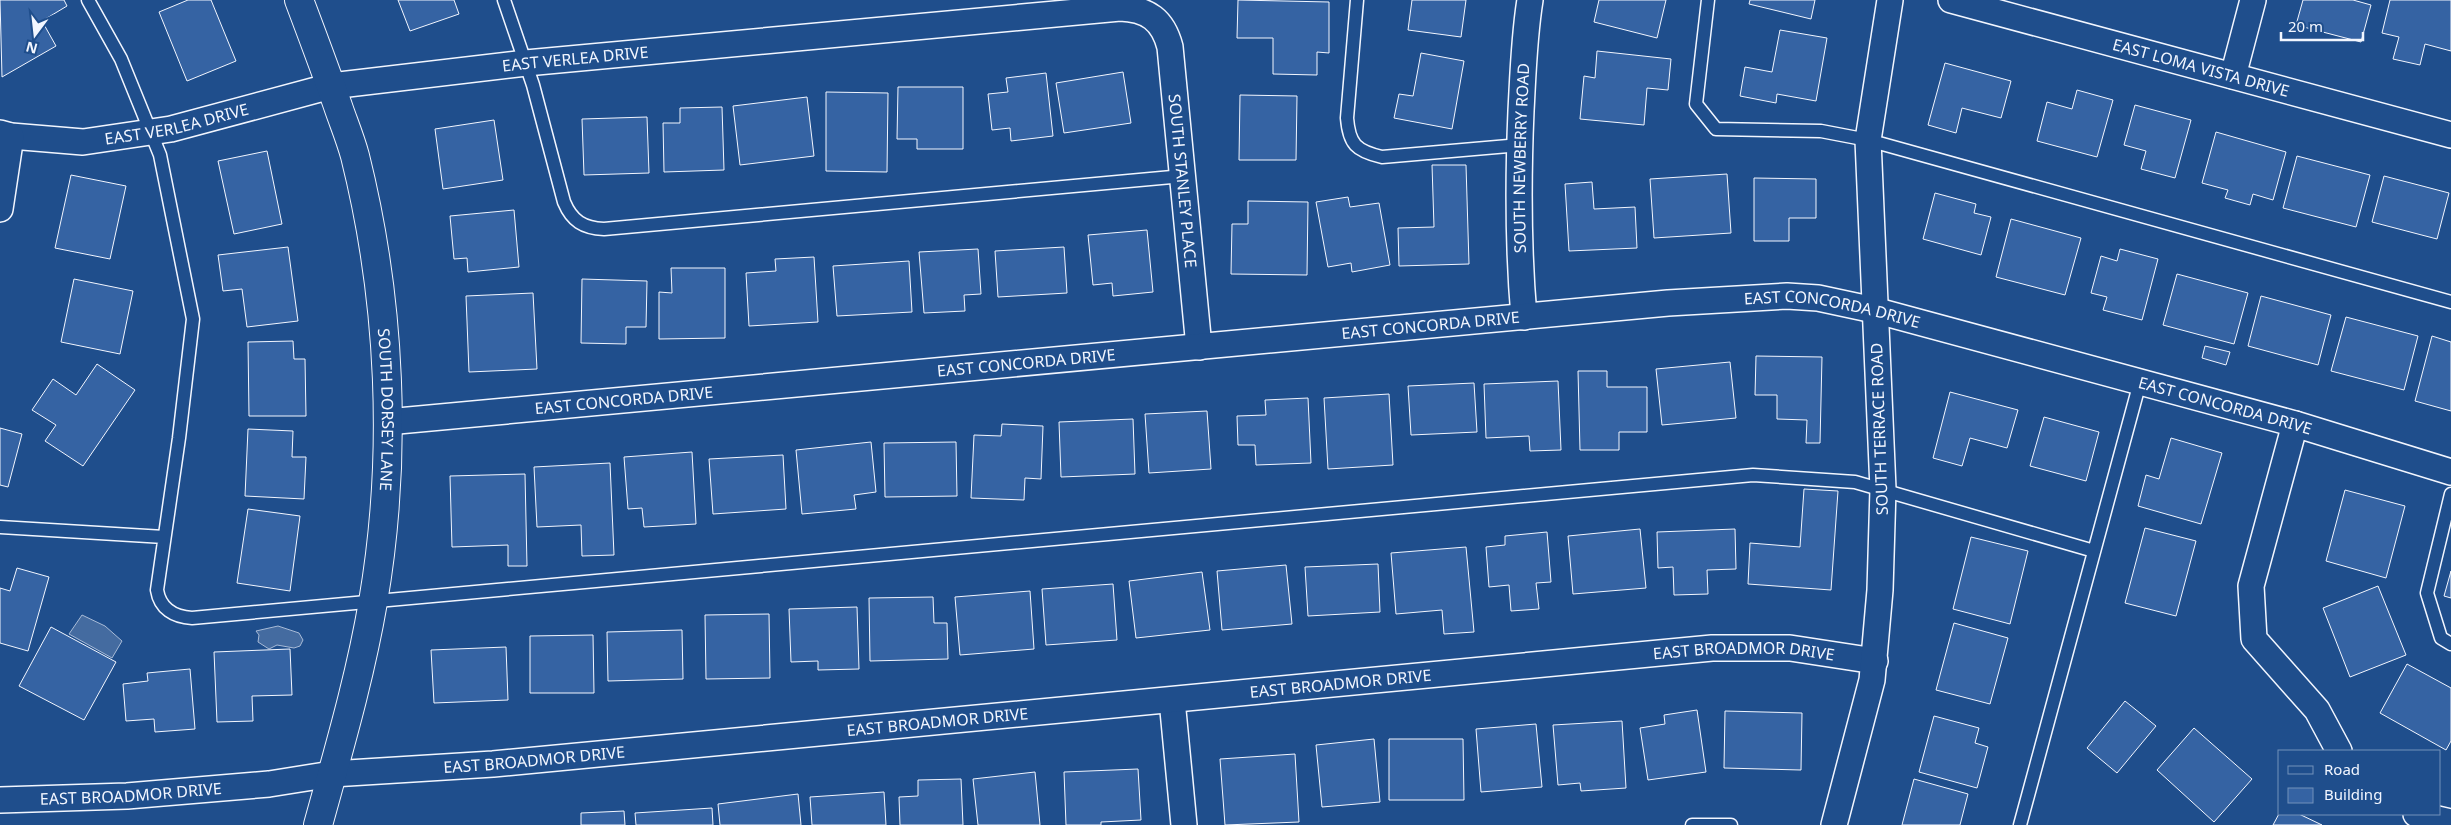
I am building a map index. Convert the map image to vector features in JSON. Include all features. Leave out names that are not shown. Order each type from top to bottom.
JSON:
[{"type":"street","name":"SOUTH DORSEY LANE","points":[[299,0],[354,153],[367,209],[379,293],[388,422],[384,508],[366,642],[318,825]]},
{"type":"street","name":"SOUTH NEWBERRY ROAD","points":[[1524,317],[1518,220],[1525,34],[1530,0]]},
{"type":"street","name":"SOUTH TERRACE ROAD","points":[[1834,825],[1875,661],[1880,590],[1883,488],[1868,140],[1890,0]]},
{"type":"street","name":"EAST LOMA VISTA DRIVE","points":[[1951,0],[2451,135]]},
{"type":"street","points":[[2233,76],[2253,0]]},
{"type":"street","name":"EAST VERLEA DRIVE","points":[[5,135],[83,142],[151,132],[331,86],[526,63],[1120,8],[1144,12],[1154,17]]},
{"type":"street","name":"SOUTH STANLEY PLACE","points":[[1154,17],[1162,26],[1170,47],[1199,348]]},
{"type":"street","points":[[0,209],[5,135]]},
{"type":"street","name":"EAST CONCORDA DRIVE","points":[[388,422],[1132,352],[1199,348],[1759,296],[1818,298],[1874,310],[2295,424],[2451,472]]},
{"type":"street","points":[[2295,424],[2251,586],[2254,639],[2317,710],[2338,750]]},
{"type":"street","name":"EAST BROADMOR DRIVE","points":[[0,800],[127,796],[269,784],[332,774],[493,764],[1738,646],[1790,648],[1875,661]]},
{"type":"street","points":[[1172,700],[1184,825]]},
{"type":"street","points":[[2420,815],[2451,822]]},
{"type":"lane","points":[[88,0],[121,59],[160,155],[193,319],[158,596],[162,604],[176,615],[192,618],[1754,475],[1850,481],[1883,488],[2094,551]]},
{"type":"lane","points":[[504,0],[526,63],[564,202],[569,214],[579,224],[591,229],[604,230],[1183,176]]},
{"type":"lane","points":[[1357,0],[1347,118],[1348,132],[1354,146],[1382,157],[1520,145]]},
{"type":"lane","points":[[1708,0],[1696,104],[1716,129],[1821,131],[1868,140],[2451,302]]},
{"type":"lane","points":[[2020,825],[2140,382]]},
{"type":"lane","points":[[2451,494],[2427,593],[2441,638],[2451,644]]},
{"type":"lane","points":[[0,527],[164,537]]},
{"type":"lane","points":[[1692,825],[1731,825]]},
{"type":"water","points":[[82,615],[105,626],[122,641],[112,658],[69,634]]},
{"type":"water","points":[[278,626],[299,633],[303,640],[300,646],[294,648],[277,645],[269,649],[258,642],[259,635],[256,631]]},
{"type":"building","points":[[0,0],[64,0],[67,6],[42,21],[56,46],[2,77]]},
{"type":"building","points":[[188,0],[211,0],[236,61],[187,81],[159,12]]},
{"type":"building","points":[[398,0],[454,0],[459,14],[410,31]]},
{"type":"building","points":[[1238,0],[1329,2],[1329,53],[1317,52],[1317,75],[1273,74],[1273,38],[1237,38]]},
{"type":"building","points":[[1412,0],[1466,0],[1461,37],[1408,30]]},
{"type":"building","points":[[1599,0],[1666,0],[1657,38],[1594,22]]},
{"type":"building","points":[[1750,0],[1815,0],[1811,19],[1749,4]]},
{"type":"building","points":[[2303,0],[2353,0],[2371,5],[2361,42],[2296,25]]},
{"type":"building","points":[[2390,0],[2451,0],[2451,51],[2425,44],[2420,65],[2393,59],[2399,37],[2382,33]]},
{"type":"building","points":[[1780,30],[1827,38],[1816,101],[1777,94],[1776,103],[1740,96],[1745,67],[1772,72]]},
{"type":"building","points":[[1597,51],[1671,59],[1668,90],[1647,88],[1644,125],[1580,119],[1584,76],[1595,78]]},
{"type":"building","points":[[1421,53],[1464,61],[1452,129],[1394,118],[1399,94],[1413,96]]},
{"type":"building","points":[[1945,63],[2011,81],[2001,118],[1962,108],[1956,133],[1928,125]]},
{"type":"building","points":[[1123,72],[1131,123],[1064,133],[1056,83]]},
{"type":"building","points":[[1046,73],[1053,136],[1011,141],[1010,128],[992,130],[988,94],[1008,92],[1006,78]]},
{"type":"building","points":[[898,87],[963,87],[963,149],[917,149],[917,139],[897,139]]},
{"type":"building","points":[[2077,90],[2113,100],[2097,157],[2037,141],[2047,102],[2072,109]]},
{"type":"building","points":[[826,92],[888,93],[887,172],[826,171]]},
{"type":"building","points":[[1240,95],[1297,96],[1296,160],[1239,160]]},
{"type":"building","points":[[807,97],[814,156],[740,165],[733,106]]},
{"type":"building","points":[[2135,105],[2191,120],[2175,178],[2141,169],[2146,151],[2124,145]]},
{"type":"building","points":[[722,107],[724,170],[664,172],[663,123],[680,123],[680,108]]},
{"type":"building","points":[[647,117],[649,173],[584,175],[582,119]]},
{"type":"building","points":[[494,120],[503,180],[443,189],[435,129]]},
{"type":"building","points":[[2216,132],[2286,152],[2273,200],[2253,194],[2250,205],[2225,198],[2228,190],[2202,183]]},
{"type":"building","points":[[267,151],[282,224],[234,234],[218,161]]},
{"type":"building","points":[[2297,156],[2370,175],[2356,227],[2283,208]]},
{"type":"building","points":[[1432,165],[1466,165],[1469,264],[1399,266],[1398,228],[1434,227]]},
{"type":"building","points":[[1727,174],[1731,233],[1654,238],[1650,179]]},
{"type":"building","points":[[71,175],[126,186],[110,259],[55,248]]},
{"type":"building","points":[[2384,176],[2449,193],[2437,239],[2372,222]]},
{"type":"building","points":[[1754,178],[1816,179],[1816,218],[1789,218],[1789,241],[1754,241]]},
{"type":"building","points":[[1592,182],[1594,209],[1635,207],[1637,248],[1569,251],[1565,184]]},
{"type":"building","points":[[1935,193],[1976,204],[1974,213],[1991,217],[1981,255],[1923,239]]},
{"type":"building","points":[[1348,197],[1350,207],[1379,203],[1390,265],[1352,272],[1351,263],[1328,267],[1316,202]]},
{"type":"building","points":[[1248,201],[1308,202],[1307,275],[1231,274],[1232,224],[1248,224]]},
{"type":"building","points":[[514,210],[519,267],[468,272],[467,258],[454,259],[450,216]]},
{"type":"building","points":[[2011,219],[2081,238],[2065,295],[1996,277]]},
{"type":"building","points":[[1147,230],[1153,292],[1113,296],[1112,283],[1093,285],[1088,235]]},
{"type":"building","points":[[288,247],[298,321],[247,327],[242,289],[223,291],[218,255]]},
{"type":"building","points":[[1064,247],[1067,293],[998,297],[995,251]]},
{"type":"building","points":[[978,249],[981,294],[964,295],[965,311],[924,313],[919,252]]},
{"type":"building","points":[[2120,249],[2158,259],[2142,320],[2103,310],[2107,297],[2091,293],[2101,256],[2117,261]]},
{"type":"building","points":[[814,257],[818,322],[749,326],[746,273],[776,271],[775,259]]},
{"type":"building","points":[[909,261],[912,312],[837,316],[833,266]]},
{"type":"building","points":[[671,268],[725,268],[725,338],[659,339],[659,292],[672,293]]},
{"type":"building","points":[[2177,274],[2248,293],[2234,344],[2163,325]]},
{"type":"building","points":[[74,279],[133,291],[120,354],[61,342]]},
{"type":"building","points":[[582,279],[647,281],[646,327],[626,327],[626,344],[581,343]]},
{"type":"building","points":[[533,293],[537,369],[469,372],[466,296]]},
{"type":"building","points":[[2261,296],[2331,315],[2318,365],[2248,346]]},
{"type":"building","points":[[2346,317],[2418,336],[2404,390],[2331,371]]},
{"type":"building","points":[[2432,336],[2451,342],[2451,411],[2415,401]]},
{"type":"building","points":[[293,341],[294,359],[305,359],[306,416],[249,416],[248,342]]},
{"type":"building","points":[[2205,346],[2230,352],[2226,365],[2202,358]]},
{"type":"building","points":[[1756,356],[1822,357],[1820,443],[1806,443],[1807,420],[1777,419],[1777,395],[1755,395]]},
{"type":"building","points":[[1730,362],[1736,418],[1662,425],[1656,369]]},
{"type":"building","points":[[97,364],[135,390],[83,466],[45,441],[56,425],[32,410],[53,379],[76,395]]},
{"type":"building","points":[[1578,371],[1607,371],[1607,387],[1647,387],[1647,432],[1619,432],[1619,450],[1580,450]]},
{"type":"building","points":[[1558,381],[1561,450],[1530,451],[1529,436],[1486,438],[1484,384]]},
{"type":"building","points":[[1474,383],[1477,432],[1411,435],[1408,386]]},
{"type":"building","points":[[1950,392],[2018,410],[2007,448],[1970,438],[1962,466],[1933,458]]},
{"type":"building","points":[[1389,394],[1393,465],[1328,469],[1324,398]]},
{"type":"building","points":[[1308,398],[1311,463],[1256,465],[1255,445],[1238,445],[1237,416],[1266,415],[1265,400]]},
{"type":"building","points":[[1207,411],[1211,469],[1149,473],[1145,414]]},
{"type":"building","points":[[2044,417],[2099,432],[2086,481],[2030,466]]},
{"type":"building","points":[[1133,419],[1135,474],[1061,477],[1059,422]]},
{"type":"building","points":[[1002,424],[1043,426],[1041,479],[1025,478],[1024,500],[971,498],[974,435],[1001,436]]},
{"type":"building","points":[[0,428],[22,434],[8,487],[0,485]]},
{"type":"building","points":[[248,429],[293,431],[292,457],[306,457],[304,499],[245,496]]},
{"type":"building","points":[[2171,438],[2222,453],[2201,524],[2138,506],[2146,475],[2159,479]]},
{"type":"building","points":[[871,442],[876,492],[854,495],[856,509],[802,514],[796,450]]},
{"type":"building","points":[[956,442],[957,496],[885,497],[884,443]]},
{"type":"building","points":[[692,452],[696,524],[644,527],[642,508],[628,509],[624,457]]},
{"type":"building","points":[[783,455],[786,509],[713,514],[709,459]]},
{"type":"building","points":[[610,463],[614,555],[582,556],[581,525],[537,527],[534,467]]},
{"type":"building","points":[[525,474],[527,566],[508,566],[508,545],[452,547],[450,476]]},
{"type":"building","points":[[1804,489],[1838,491],[1831,590],[1748,584],[1750,543],[1800,547]]},
{"type":"building","points":[[2345,490],[2405,506],[2386,578],[2326,561]]},
{"type":"building","points":[[248,509],[300,516],[290,591],[237,583]]},
{"type":"building","points":[[2145,528],[2196,541],[2176,616],[2125,603]]},
{"type":"building","points":[[1640,529],[1646,588],[1573,594],[1568,536]]},
{"type":"building","points":[[1735,529],[1736,569],[1707,570],[1708,594],[1674,595],[1673,567],[1658,568],[1657,532]]},
{"type":"building","points":[[1547,532],[1551,582],[1536,583],[1539,609],[1511,611],[1509,585],[1489,587],[1486,547],[1505,545],[1505,536]]},
{"type":"building","points":[[1971,537],[2028,551],[2010,624],[1953,609]]},
{"type":"building","points":[[1466,547],[1474,632],[1444,634],[1442,610],[1396,614],[1391,553]]},
{"type":"building","points":[[1378,564],[1380,612],[1308,616],[1305,567]]},
{"type":"building","points":[[1286,565],[1292,624],[1222,630],[1217,571]]},
{"type":"building","points":[[17,568],[49,577],[28,651],[0,643],[0,588],[10,591]]},
{"type":"building","points":[[2451,571],[2451,598],[2444,596]]},
{"type":"building","points":[[1202,572],[1210,630],[1136,638],[1129,581]]},
{"type":"building","points":[[1113,584],[1117,640],[1046,645],[1042,589]]},
{"type":"building","points":[[2378,586],[2406,655],[2350,677],[2323,608]]},
{"type":"building","points":[[1030,591],[1034,649],[960,655],[955,597]]},
{"type":"building","points":[[933,597],[934,623],[947,623],[948,659],[870,661],[869,598]]},
{"type":"building","points":[[857,607],[859,669],[818,670],[818,661],[791,662],[789,609]]},
{"type":"building","points":[[769,614],[770,678],[706,679],[705,615]]},
{"type":"building","points":[[1954,623],[2008,638],[1990,704],[1936,690]]},
{"type":"building","points":[[51,627],[116,662],[84,720],[19,686]]},
{"type":"building","points":[[682,630],[683,679],[608,681],[607,632]]},
{"type":"building","points":[[593,635],[594,693],[530,693],[530,636]]},
{"type":"building","points":[[506,647],[508,700],[434,703],[431,650]]},
{"type":"building","points":[[290,649],[292,695],[252,696],[253,721],[217,722],[214,652]]},
{"type":"building","points":[[2407,664],[2451,688],[2451,741],[2446,750],[2380,713]]},
{"type":"building","points":[[190,669],[195,729],[155,732],[154,719],[126,721],[123,684],[148,681],[147,673]]},
{"type":"building","points":[[2125,701],[2156,726],[2117,773],[2087,748]]},
{"type":"building","points":[[1697,710],[1706,772],[1648,780],[1640,728],[1665,724],[1664,715]]},
{"type":"building","points":[[1725,711],[1802,713],[1801,770],[1724,768]]},
{"type":"building","points":[[1934,716],[1979,728],[1975,743],[1988,747],[1977,788],[1919,772]]},
{"type":"building","points":[[1622,721],[1626,788],[1581,791],[1580,783],[1558,785],[1553,725]]},
{"type":"building","points":[[1536,724],[1542,787],[1481,792],[1476,729]]},
{"type":"building","points":[[2194,728],[2252,779],[2214,822],[2157,770]]},
{"type":"building","points":[[1374,739],[1380,802],[1322,807],[1316,745]]},
{"type":"building","points":[[1389,739],[1463,739],[1464,800],[1389,800]]},
{"type":"building","points":[[1295,754],[1299,822],[1225,825],[1220,759]]},
{"type":"building","points":[[1138,769],[1141,820],[1101,822],[1101,825],[1066,825],[1064,772]]},
{"type":"building","points":[[1035,772],[1040,825],[978,825],[973,779]]},
{"type":"building","points":[[961,779],[963,825],[900,825],[899,797],[918,796],[918,780]]},
{"type":"building","points":[[1914,779],[1968,794],[1960,825],[1902,825]]},
{"type":"building","points":[[884,792],[886,825],[812,825],[810,797]]},
{"type":"building","points":[[798,794],[801,825],[720,825],[718,804]]},
{"type":"building","points":[[712,808],[713,825],[636,825],[635,813]]},
{"type":"building","points":[[624,811],[625,825],[581,825],[581,813]]},
{"type":"building","points":[[2278,815],[2301,815],[2322,825],[2273,825]]}]
